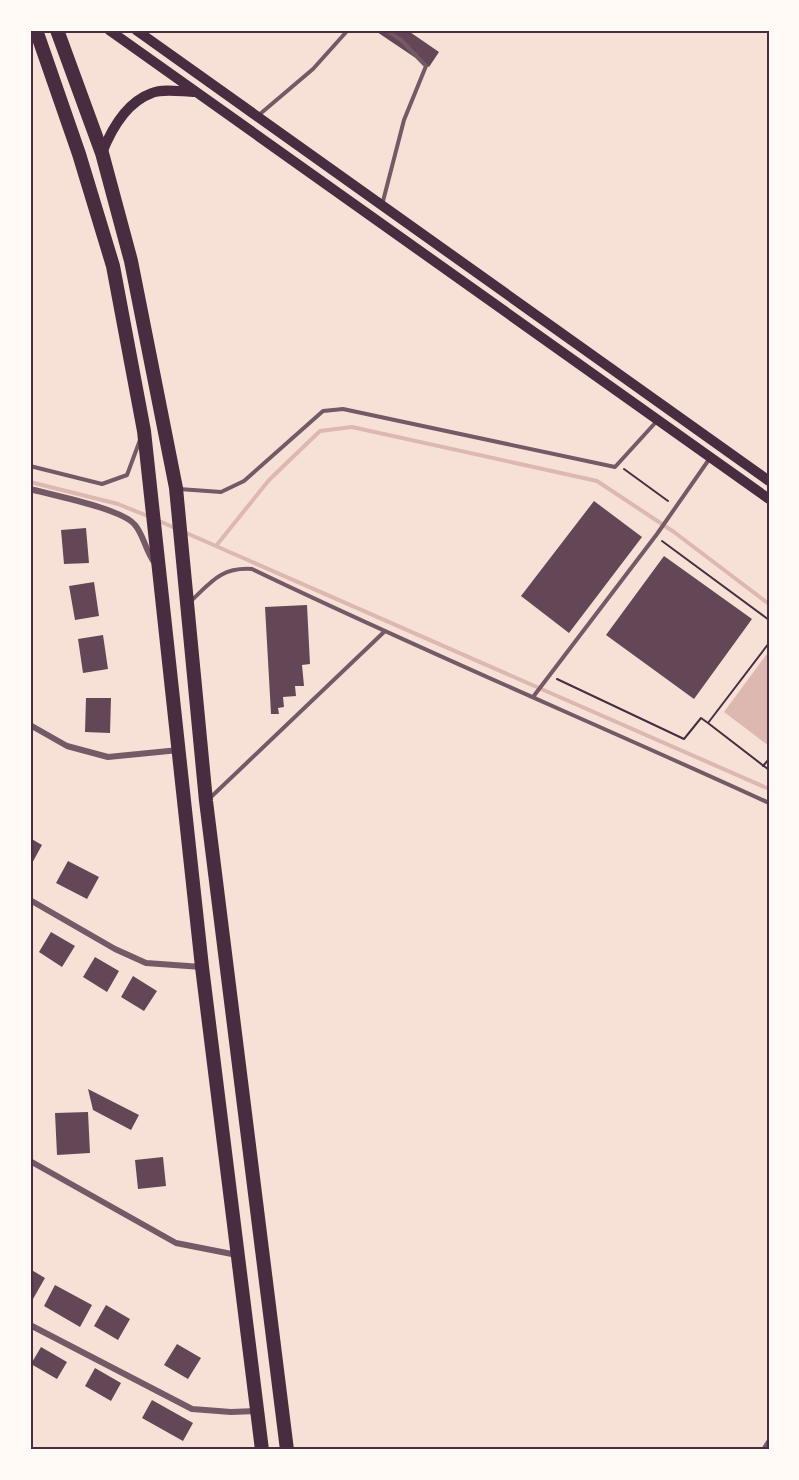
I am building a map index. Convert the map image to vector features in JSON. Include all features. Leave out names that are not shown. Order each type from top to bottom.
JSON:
[{"type":"highway","points":[[36,30],[79,154],[113,266],[144,431],[202,967],[262,1450]]},
{"type":"highway","points":[[57,30],[102,153],[130,261],[176,488],[206,801],[287,1450]]},
{"type":"main road","points":[[109,30],[769,499]]},
{"type":"main road","points":[[136,30],[769,481]]},
{"type":"main road","points":[[102,153],[111,128],[135,104],[153,92],[195,92]]},
{"type":"street","points":[[30,489],[120,514],[135,525],[145,550],[160,570]]},
{"type":"street","points":[[30,725],[67,746],[108,757],[179,750]]},
{"type":"street","points":[[30,900],[115,949],[146,963],[202,967]]},
{"type":"street","points":[[30,1161],[176,1242],[237,1255]]},
{"type":"street","points":[[30,1325],[192,1409],[256,1411]]},
{"type":"street","points":[[764,1450],[769,1442]]},
{"type":"lane","points":[[258,116],[313,69],[348,30]]},
{"type":"lane","points":[[382,206],[404,120],[426,66],[401,40],[386,30]]},
{"type":"lane","points":[[176,488],[220,492],[244,481],[323,411],[343,409],[615,467],[658,420]]},
{"type":"lane","points":[[30,466],[102,484],[127,475],[144,431]]},
{"type":"lane","points":[[533,697],[656,535],[711,458]]},
{"type":"lane","points":[[188,604],[218,575],[234,568],[252,569],[384,632],[769,803]]},
{"type":"lane","points":[[206,801],[384,632]]},
{"type":"path","points":[[617,464],[676,506]]},
{"type":"path","points":[[656,535],[769,620]]},
{"type":"path","points":[[708,723],[769,643]]},
{"type":"path","points":[[549,675],[684,740],[701,718],[769,770]]},
{"type":"path","points":[[763,766],[769,759]]},
{"type":"shaded area","points":[[769,651],[769,746],[724,712]]},
{"type":"building","points":[[374,30],[407,30],[439,52],[429,67]]},
{"type":"building","points":[[594,501],[642,537],[569,633],[521,596]]},
{"type":"building","points":[[86,528],[89,563],[64,564],[61,530]]},
{"type":"building","points":[[664,556],[752,619],[694,699],[606,635]]},
{"type":"building","points":[[94,582],[99,616],[75,620],[69,586]]},
{"type":"building","points":[[307,605],[310,664],[302,665],[304,686],[295,686],[296,696],[283,697],[284,707],[278,708],[279,714],[271,714],[265,607]]},
{"type":"building","points":[[103,635],[108,669],[83,673],[78,639]]},
{"type":"building","points":[[86,698],[111,698],[110,733],[85,732]]},
{"type":"building","points":[[30,838],[42,845],[30,867]]},
{"type":"building","points":[[68,861],[99,877],[87,899],[56,883]]},
{"type":"building","points":[[51,932],[75,946],[62,967],[39,952]]},
{"type":"building","points":[[95,957],[119,971],[107,992],[83,977]]},
{"type":"building","points":[[133,976],[157,991],[144,1011],[121,997]]},
{"type":"building","points":[[88,1089],[139,1115],[131,1130],[93,1110]]},
{"type":"building","points":[[88,1112],[90,1153],[57,1155],[55,1113]]},
{"type":"building","points":[[163,1157],[166,1186],[138,1189],[135,1160]]},
{"type":"building","points":[[30,1269],[45,1278],[33,1299],[30,1297]]},
{"type":"building","points":[[55,1285],[92,1305],[80,1327],[44,1306]]},
{"type":"building","points":[[106,1305],[130,1319],[118,1340],[94,1326]]},
{"type":"building","points":[[177,1344],[201,1358],[188,1379],[164,1365]]},
{"type":"building","points":[[41,1347],[67,1362],[57,1379],[31,1364]]},
{"type":"building","points":[[95,1368],[121,1383],[111,1401],[85,1386]]},
{"type":"building","points":[[152,1400],[193,1423],[183,1441],[142,1418]]},
{"type":"waterway","points":[[216,546],[269,480],[320,431],[352,427],[597,481],[674,532],[769,604]]},
{"type":"waterway","points":[[30,482],[118,504],[150,517]]},
{"type":"waterway","points":[[157,520],[177,529]]},
{"type":"waterway","points":[[184,532],[769,789]]}]
